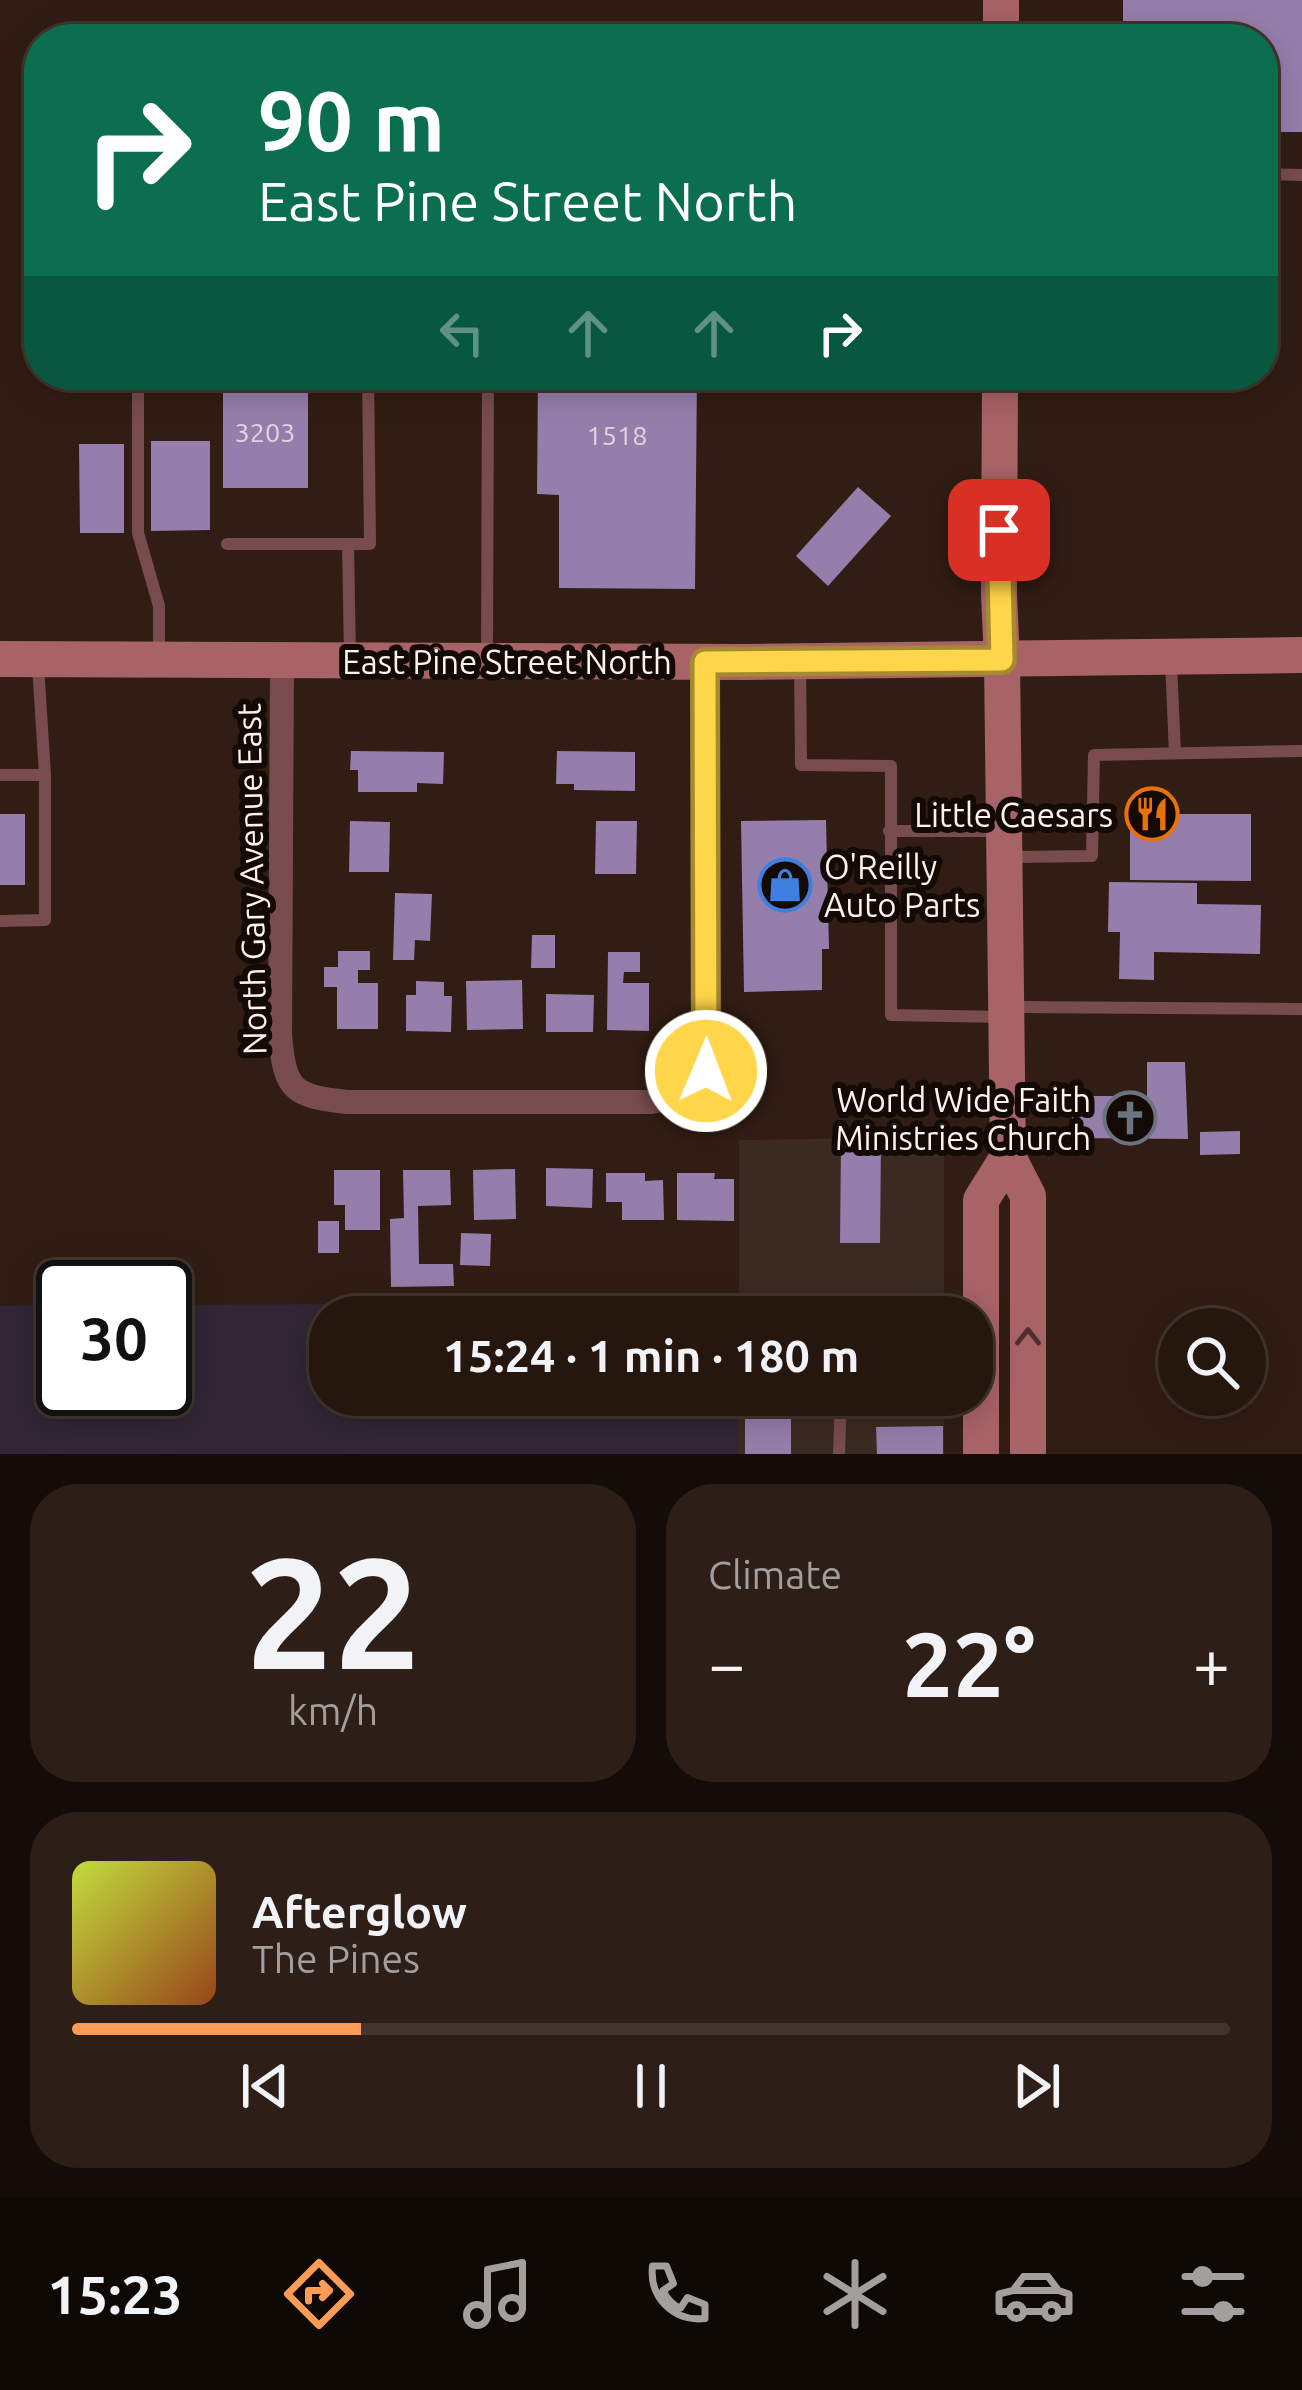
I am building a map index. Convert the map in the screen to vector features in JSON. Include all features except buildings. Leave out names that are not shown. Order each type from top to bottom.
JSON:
[{"type":"main road","points":[[1000,390],[1008,1157],[1028,1196],[1028,1454]]},
{"type":"main road","name":"East Pine Street North","points":[[0,659],[800,662],[1302,655]]},
{"type":"main road","points":[[978,1296],[981,1200],[1008,1157]]},
{"type":"main road","points":[[979,1416],[981,1454]]},
{"type":"street","name":"North Gary Avenue East","points":[[282,661],[280,1035],[287,1077],[299,1094],[347,1102],[652,1102],[676,1097],[706,1071],[705,662]]},
{"type":"lane","points":[[138,390],[138,533],[158,606],[159,661]]},
{"type":"lane","points":[[227,544],[370,544],[368,390]]},
{"type":"lane","points":[[487,662],[488,390]]},
{"type":"lane","points":[[348,544],[350,661]]},
{"type":"lane","points":[[1170,656],[1174,753]]},
{"type":"lane","points":[[0,920],[46,920],[38,659]]},
{"type":"lane","points":[[800,662],[801,765],[892,766],[891,1016],[1302,1009]]},
{"type":"lane","points":[[890,831],[1092,856],[1094,755],[1302,752]]},
{"type":"lane","points":[[0,775],[45,775]]},
{"type":"lane","points":[[839,1454],[840,1416]]},
{"type":"shaded area","points":[[944,1137],[944,1296],[739,1296],[739,1140]]},
{"type":"shaded area","points":[[309,1304],[309,1416],[738,1416],[738,1454],[0,1454],[0,1306],[36,1305],[36,1416],[192,1416],[192,1305]]},
{"type":"shaded area","points":[[738,1416],[944,1416],[944,1454],[738,1454]]},
{"type":"place","name":"Little Caesars","points":[[1152,814]]},
{"type":"place","name":"O'Reilly Auto Parts","points":[[785,885]]},
{"type":"place","name":"World Wide Faith Ministries Church","points":[[1130,1118]]},
{"type":"route","points":[[706,1071],[705,662],[1002,660],[999,530]]}]
